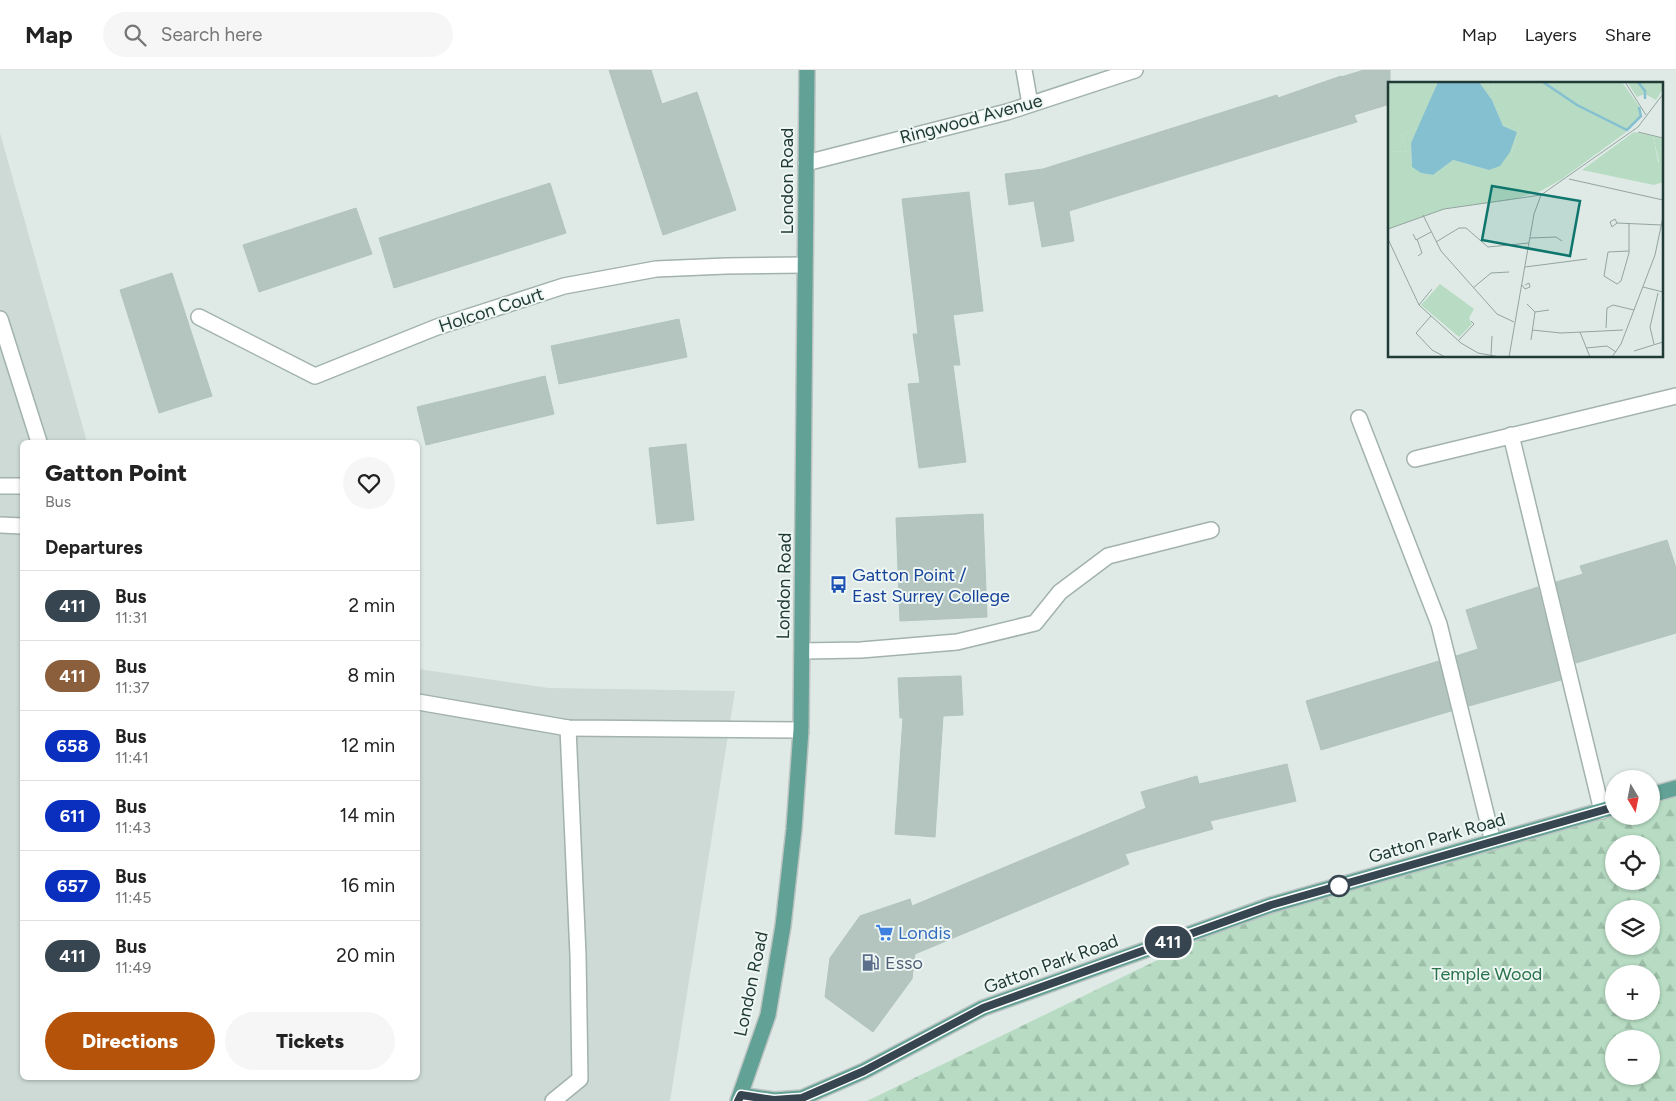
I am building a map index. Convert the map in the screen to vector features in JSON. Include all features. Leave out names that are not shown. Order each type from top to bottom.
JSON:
[{"type":"main road","name":"London Road","points":[[739,1098],[768,1016],[783,926],[794,829],[801,730],[807,70]]},
{"type":"main road","points":[[1660,792],[1676,788]]},
{"type":"main road","name":"Gatton Park Road","points":[[739,1098],[774,1100],[802,1098],[864,1071],[983,1008],[1271,905],[1605,810]]},
{"type":"street","points":[[1024,70],[1030,104]]},
{"type":"street","name":"Ringwood Avenue","points":[[806,163],[1007,112],[1135,70]]},
{"type":"street","name":"Holcon Court","points":[[199,317],[315,376],[437,327],[564,286],[656,269],[805,265]]},
{"type":"street","points":[[0,319],[38,440]]},
{"type":"street","points":[[1415,459],[1676,396]]},
{"type":"street","points":[[1359,418],[1440,624],[1493,842]]},
{"type":"street","points":[[1511,435],[1605,797]]},
{"type":"street","points":[[0,486],[20,486]]},
{"type":"street","points":[[0,525],[20,526]]},
{"type":"street","points":[[802,651],[861,650],[957,642],[1036,623],[1060,592],[1108,556],[1211,530]]},
{"type":"street","points":[[420,702],[568,728],[801,730]]},
{"type":"street","points":[[553,1101],[580,1079],[578,955],[568,728]]},
{"type":"shaded area","points":[[0,133],[86,440],[20,440],[20,1080],[420,1080],[420,669],[549,688],[735,691],[670,1101],[0,1101]]},
{"type":"green space","name":"Temple Wood","points":[[1676,786],[1676,1101],[867,1101],[1271,905],[1605,808],[1605,825],[1660,825],[1660,790]]},
{"type":"building","points":[[609,70],[651,70],[662,104],[697,92],[736,210],[663,235]]},
{"type":"building","points":[[1364,70],[1390,70],[1388,105],[1354,115],[1357,122],[1069,211],[1074,241],[1042,247],[1034,201],[1009,205],[1005,174],[1043,169],[1277,95],[1278,98]]},
{"type":"building","points":[[550,183],[566,233],[394,288],[379,238]]},
{"type":"building","points":[[969,192],[983,311],[953,315],[960,365],[953,365],[966,462],[919,468],[908,384],[920,383],[913,334],[918,334],[902,199]]},
{"type":"building","points":[[356,208],[372,254],[259,292],[243,245]]},
{"type":"building","points":[[172,273],[212,396],[159,413],[120,290]]},
{"type":"building","points":[[679,319],[687,357],[559,384],[551,346]]},
{"type":"building","points":[[545,376],[554,414],[426,445],[417,407]]},
{"type":"building","points":[[686,444],[694,520],[657,524],[649,448]]},
{"type":"building","points":[[983,514],[987,617],[900,621],[896,518]]},
{"type":"building","points":[[1667,540],[1676,568],[1676,633],[1576,663],[1556,582],[1583,574],[1580,566]]},
{"type":"building","points":[[1538,587],[1561,680],[1469,706],[1456,656],[1478,649],[1466,610]]},
{"type":"building","points":[[1439,661],[1451,711],[1321,750],[1306,701]]},
{"type":"building","points":[[961,676],[963,715],[943,716],[935,837],[895,834],[903,718],[900,718],[898,678]]},
{"type":"building","points":[[1287,764],[1296,801],[1210,821],[1213,829],[1125,854],[1129,864],[915,954],[912,979],[873,1032],[825,997],[830,958],[860,916],[910,899],[912,906],[1146,808],[1141,792],[1197,776],[1199,784]]},
{"type":"bus line","name":"411","points":[[738,1101],[741,1095],[774,1100],[802,1098],[864,1071],[983,1008],[1019,995],[1271,905],[1605,810]]},
{"type":"place","name":"Gatton Point / East Surrey College","points":[[838,585]]},
{"type":"place","name":"Londis","points":[[884,933]]},
{"type":"place","name":"Esso","points":[[871,963]]}]
